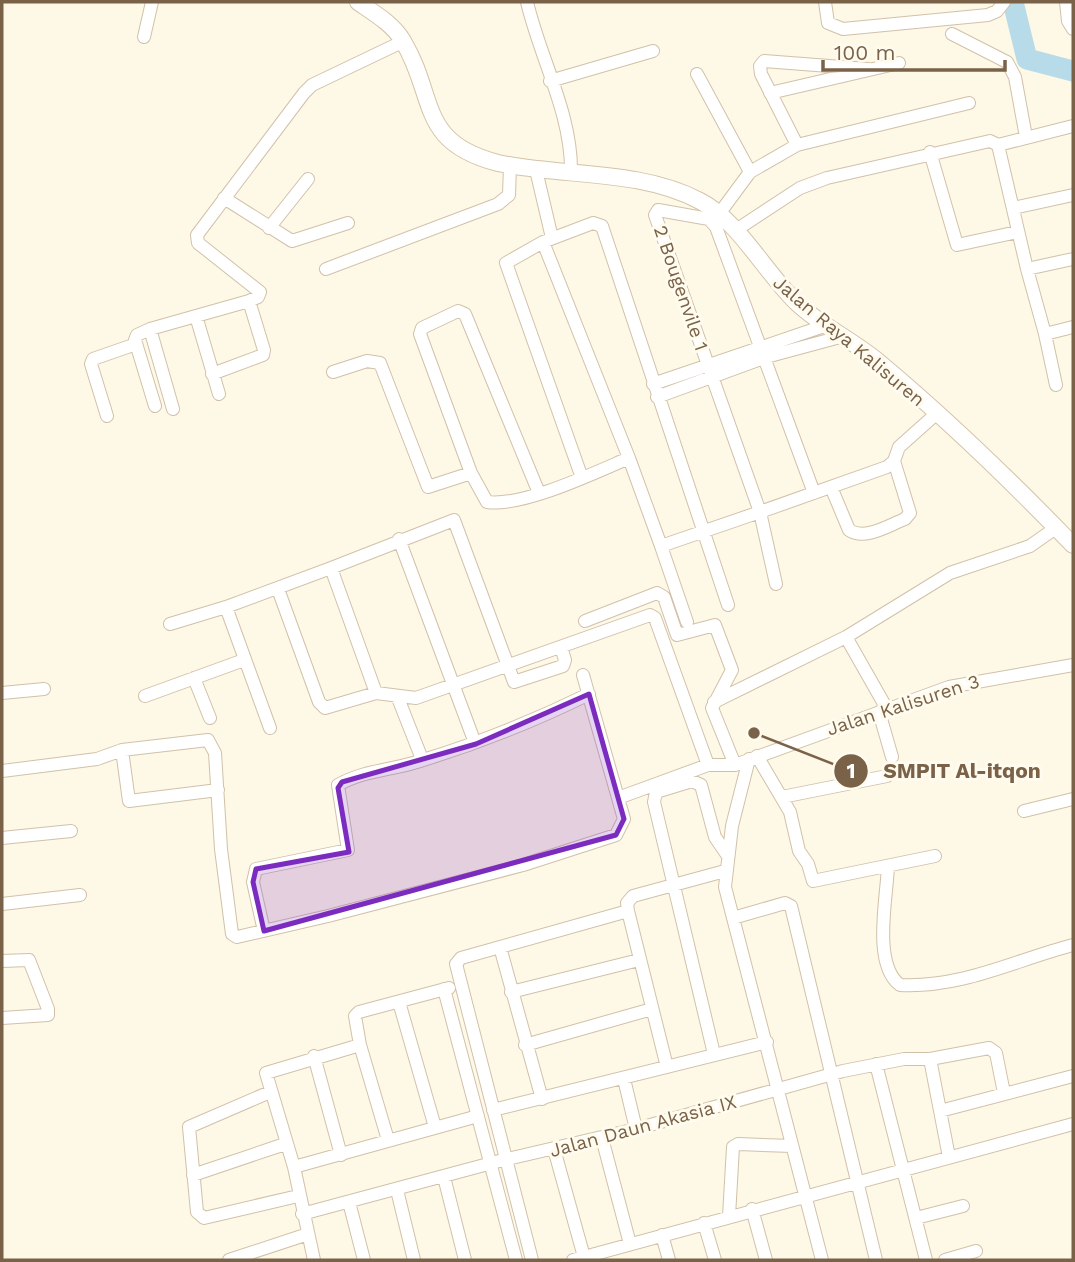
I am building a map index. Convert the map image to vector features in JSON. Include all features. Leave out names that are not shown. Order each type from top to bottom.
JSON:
[{"type":"main road","name":"Jalan Raya Kalisuren","points":[[358,2],[394,29],[404,41],[435,125],[457,147],[478,158],[510,166],[571,172],[674,190],[701,201],[737,230],[767,273],[824,326],[876,360],[1057,527],[1073,545]]},
{"type":"street","points":[[144,37],[152,2]]},
{"type":"street","points":[[527,2],[566,126],[571,172]]},
{"type":"street","points":[[825,2],[828,23],[843,29],[988,15],[997,11],[1004,2]]},
{"type":"street","points":[[1066,2],[1068,21],[1073,29]]},
{"type":"street","points":[[952,34],[1007,62],[1015,77],[1026,137]]},
{"type":"street","points":[[155,406],[136,344],[137,335],[258,297],[257,287],[197,240],[197,235],[312,85],[404,41]]},
{"type":"street","points":[[550,81],[653,51]]},
{"type":"street","points":[[797,145],[761,74],[760,66],[764,61],[868,69]]},
{"type":"street","points":[[770,93],[899,63]]},
{"type":"street","points":[[697,74],[750,172]]},
{"type":"street","points":[[719,214],[750,172],[797,145],[969,103]]},
{"type":"street","points":[[737,230],[800,188],[872,165],[990,141],[998,145],[1073,126]]},
{"type":"street","points":[[998,145],[1056,385]]},
{"type":"street","points":[[930,152],[957,245],[1017,232]]},
{"type":"street","points":[[326,269],[498,204],[509,195],[510,166]]},
{"type":"street","points":[[536,170],[547,240],[687,622]]},
{"type":"street","points":[[269,228],[308,179]]},
{"type":"street","points":[[1013,208],[1073,195]]},
{"type":"street","points":[[225,198],[292,241],[348,223]]},
{"type":"street","name":"2 Bougenvile 1","points":[[764,351],[716,227],[709,219],[662,209],[655,212],[761,512],[776,584]]},
{"type":"street","points":[[582,478],[506,266],[508,261],[547,240],[593,223],[602,226],[728,605]]},
{"type":"street","points":[[1027,269],[1073,259]]},
{"type":"street","points":[[212,373],[262,355],[264,350],[249,301]]},
{"type":"street","points":[[539,494],[465,314],[458,311],[422,328],[420,334],[471,473],[487,502],[539,494],[629,458]]},
{"type":"street","points":[[196,316],[219,394]]},
{"type":"street","points":[[655,391],[824,326]]},
{"type":"street","points":[[1045,334],[1073,327]]},
{"type":"street","points":[[150,329],[173,409]]},
{"type":"street","points":[[764,351],[840,337]]},
{"type":"street","points":[[107,416],[91,364],[97,356],[136,344]]},
{"type":"street","points":[[764,351],[814,493]]},
{"type":"street","points":[[332,372],[367,361],[380,363],[428,487],[471,473]]},
{"type":"street","points":[[661,546],[887,467],[894,461],[899,447],[936,414]]},
{"type":"street","points":[[831,487],[849,530],[855,534],[864,534],[905,519],[910,513],[894,461]]},
{"type":"street","points":[[170,624],[278,589],[399,538],[452,519],[457,523],[513,682],[518,683],[563,667],[565,660],[561,647]]},
{"type":"street","points":[[714,702],[846,637],[950,573],[1030,546],[1057,527]]},
{"type":"street","points":[[399,538],[472,735]]},
{"type":"street","points":[[331,568],[376,693]]},
{"type":"street","points":[[278,589],[322,706],[329,708],[376,693],[398,698],[416,698],[645,616],[655,618],[708,765]]},
{"type":"street","points":[[585,621],[657,593],[664,597],[677,635],[715,625],[732,670],[714,702],[713,714],[735,765]]},
{"type":"street","points":[[226,607],[270,728]]},
{"type":"street","points":[[846,637],[883,710],[892,757]]},
{"type":"street","points":[[145,696],[244,660]]},
{"type":"street","name":"Jalan Kalisuren 3","points":[[618,797],[708,765],[735,765],[883,710],[976,680],[1073,665]]},
{"type":"street","points":[[2,771],[97,759],[122,750],[208,740],[215,753],[221,849],[232,934],[237,937],[340,913],[608,840],[616,835],[624,819],[583,675]]},
{"type":"street","points":[[194,678],[210,718]]},
{"type":"street","points":[[2,694],[44,689]]},
{"type":"street","points":[[264,931],[253,881],[256,869],[348,850],[338,785],[382,768],[407,765],[516,729],[589,694]]},
{"type":"street","points":[[398,698],[420,754]]},
{"type":"street","points":[[122,750],[129,801],[218,790]]},
{"type":"street","points":[[753,757],[790,812],[799,851],[808,864],[813,881],[935,856]]},
{"type":"street","points":[[753,757],[728,856],[725,887],[822,1260]]},
{"type":"street","points":[[782,797],[887,776]]},
{"type":"street","points":[[714,1054],[654,802],[656,792],[691,781],[701,785],[715,837],[728,856]]},
{"type":"street","points":[[1024,811],[1073,799]]},
{"type":"street","points":[[2,838],[71,831]]},
{"type":"street","points":[[888,866],[882,942],[892,975],[900,985],[961,980],[998,971],[1035,955],[1073,945]]},
{"type":"street","points":[[667,1067],[626,903],[633,896],[725,871]]},
{"type":"street","points":[[2,904],[80,895]]},
{"type":"street","points":[[733,918],[785,903],[791,906],[855,1182],[876,1260]]},
{"type":"street","points":[[532,1260],[499,1161],[478,1115],[452,987],[456,964],[461,958],[628,911]]},
{"type":"street","points":[[500,947],[541,1099]]},
{"type":"street","points":[[2,961],[24,958],[31,963],[48,1015],[2,1018]]},
{"type":"street","points":[[511,992],[639,960]]},
{"type":"street","points":[[388,1140],[359,1045],[355,1016],[359,1012],[452,987]]},
{"type":"street","points":[[452,987],[493,1110],[516,1260]]},
{"type":"street","points":[[399,1002],[436,1127]]},
{"type":"street","points":[[526,1045],[652,1009]]},
{"type":"street","points":[[493,1110],[767,1042]]},
{"type":"street","points":[[314,1260],[298,1196],[294,1167],[270,1092],[267,1072],[314,1056],[359,1045]]},
{"type":"street","name":"Jalan Daun Akasia IX","points":[[302,1214],[499,1161],[602,1138],[831,1075],[904,1059],[930,1059],[989,1048],[996,1053],[1003,1093]]},
{"type":"street","points":[[314,1056],[341,1155]]},
{"type":"street","points":[[930,1059],[949,1157]]},
{"type":"street","points":[[876,1064],[926,1260]]},
{"type":"street","points":[[940,1111],[1073,1076]]},
{"type":"street","points":[[624,1079],[636,1129]]},
{"type":"street","points":[[270,1092],[189,1128],[197,1212],[201,1217],[207,1217],[298,1196]]},
{"type":"street","points":[[294,1167],[478,1115]]},
{"type":"street","points":[[554,1149],[578,1259],[752,1209],[1073,1124]]},
{"type":"street","points":[[602,1138],[630,1244]]},
{"type":"street","points":[[193,1175],[285,1144]]},
{"type":"street","points":[[729,1216],[733,1147],[736,1144],[792,1146]]},
{"type":"street","points":[[444,1177],[465,1260]]},
{"type":"street","points":[[397,1189],[414,1260]]},
{"type":"street","points":[[349,1202],[364,1260]]},
{"type":"street","points":[[916,1218],[963,1206]]},
{"type":"street","points":[[752,1209],[766,1260]]},
{"type":"street","points":[[704,1223],[715,1260]]},
{"type":"street","points":[[229,1260],[307,1234]]},
{"type":"street","points":[[662,1235],[669,1260]]},
{"type":"street","points":[[945,1260],[976,1251]]},
{"type":"highlighted area","points":[[589,694],[624,819],[616,835],[264,931],[253,882],[256,869],[349,852],[338,788],[342,782],[476,744]]},
{"type":"waterway","points":[[1013,2],[1027,59],[1073,71]]},
{"type":"place","name":"SMPIT Al-itqon","points":[[754,733]]}]
